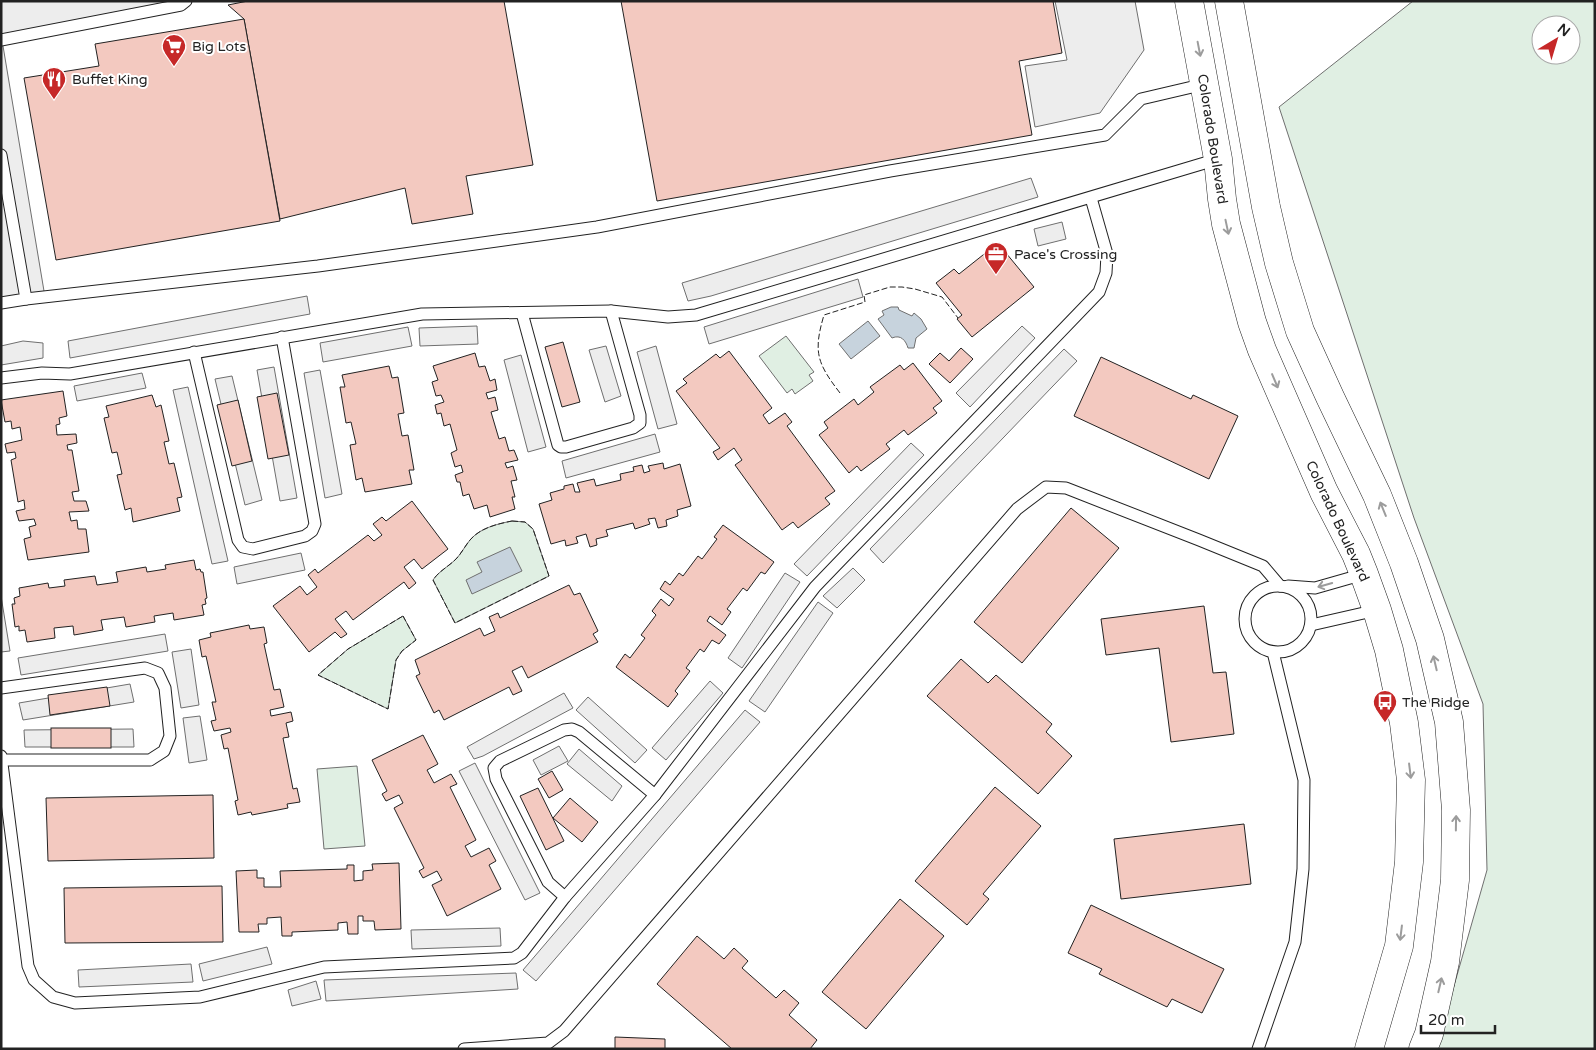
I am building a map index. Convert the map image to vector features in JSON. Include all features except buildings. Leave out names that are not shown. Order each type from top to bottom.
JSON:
[{"type":"street","name":"Colorado Boulevard","points":[[1190,1],[1206,84],[1226,224],[1252,322],[1265,358],[1324,492],[1356,554],[1364,574],[1389,650],[1404,723],[1411,780],[1409,862],[1399,946],[1369,1049]]},
{"type":"street","points":[[1228,1],[1266,207],[1279,263],[1300,331],[1377,495],[1404,563],[1430,639],[1449,722],[1456,810],[1455,880],[1446,962],[1429,1034],[1423,1049]]},
{"type":"street","points":[[1218,159],[1257,152]]},
{"type":"street","points":[[1364,574],[1404,563]]},
{"type":"street","points":[[1377,610],[1417,600]]},
{"type":"lane","points":[[1,40],[181,5],[186,1]]},
{"type":"lane","points":[[1,303],[318,266],[597,227],[890,171],[1105,135],[1141,99],[1206,84]]},
{"type":"lane","points":[[1,155],[26,299]]},
{"type":"lane","points":[[1,378],[42,373],[70,374],[422,314],[611,311],[668,317],[696,315],[1218,159]]},
{"type":"lane","points":[[1,688],[145,668],[158,673],[165,688],[170,736],[164,751],[150,760],[2,762],[28,966],[34,980],[53,997],[75,1004],[200,997],[324,967],[514,958],[522,953],[565,897],[655,795],[815,587],[1099,292],[1106,273],[1107,254],[1091,198]]},
{"type":"lane","points":[[522,313],[558,445],[566,447],[633,428],[640,423],[640,414],[611,311]]},
{"type":"lane","points":[[194,352],[238,540],[243,547],[253,549],[306,536],[312,531],[314,524],[282,337]]},
{"type":"lane","points":[[464,1049],[549,1046],[1017,509],[1046,487],[1066,488],[1262,566],[1282,586],[1299,593],[1309,605],[1312,614],[1308,634],[1302,643],[1284,652],[1273,652],[1262,648],[1254,641],[1248,632],[1245,621],[1246,610],[1251,600],[1259,592],[1269,587],[1282,586],[1315,588],[1364,574]]},
{"type":"lane","points":[[1311,625],[1377,610]]},
{"type":"lane","points":[[1258,1049],[1295,942],[1303,869],[1304,780],[1273,652]]},
{"type":"lane","points":[[565,897],[548,882],[496,779],[494,768],[500,761],[564,730],[572,729],[579,732],[655,795]]},
{"type":"green space","points":[[1413,1],[1595,1],[1595,1049],[1436,1049],[1487,870],[1483,704],[1414,518],[1279,107]]},
{"type":"green space","points":[[786,336],[814,372],[809,375],[813,381],[795,394],[792,389],[787,393],[759,356]]},
{"type":"green space","points":[[512,521],[525,522],[533,529],[549,576],[455,623],[433,580],[460,555],[470,540],[479,532],[495,525]]},
{"type":"green space","points":[[403,616],[416,640],[402,651],[396,660],[388,709],[318,675],[348,649]]},
{"type":"green space","points":[[357,766],[365,846],[324,849],[317,769]]},
{"type":"shaded area","points":[[1,1],[186,1],[2,40],[45,297],[1,304]]},
{"type":"shaded area","points":[[1055,1],[1135,1],[1144,50],[1100,113],[1035,127],[1025,66],[1067,60]]},
{"type":"shaded area","points":[[1031,178],[1038,197],[711,296],[688,301],[682,283]]},
{"type":"shaded area","points":[[1062,222],[1066,239],[1038,246],[1034,229]]},
{"type":"shaded area","points":[[858,279],[863,297],[709,344],[704,327]]},
{"type":"shaded area","points":[[307,296],[310,314],[70,358],[68,341]]},
{"type":"shaded area","points":[[891,307],[898,307],[899,310],[912,316],[914,313],[921,319],[927,329],[916,338],[914,348],[908,348],[904,341],[898,337],[892,338],[878,319],[884,315],[882,311]]},
{"type":"shaded area","points":[[868,321],[880,336],[851,359],[839,344]]},
{"type":"shaded area","points":[[477,326],[478,344],[420,346],[419,328]]},
{"type":"shaded area","points":[[1022,326],[1035,338],[970,407],[956,393]]},
{"type":"shaded area","points":[[408,327],[412,346],[323,362],[320,343]]},
{"type":"shaded area","points":[[23,341],[43,343],[43,358],[1,365],[1,346]]},
{"type":"shaded area","points":[[606,346],[621,396],[605,402],[589,350]]},
{"type":"shaded area","points":[[656,346],[677,424],[658,429],[637,352]]},
{"type":"shaded area","points":[[1064,349],[1077,361],[883,563],[870,549]]},
{"type":"shaded area","points":[[521,355],[546,447],[528,452],[504,360]]},
{"type":"shaded area","points":[[274,367],[297,498],[280,501],[257,370]]},
{"type":"shaded area","points":[[320,370],[342,494],[325,498],[304,373]]},
{"type":"shaded area","points":[[142,373],[146,388],[77,401],[74,386]]},
{"type":"shaded area","points":[[232,376],[262,500],[245,505],[215,379]]},
{"type":"shaded area","points":[[188,387],[228,561],[212,564],[173,390]]},
{"type":"shaded area","points":[[655,434],[660,452],[566,478],[562,461]]},
{"type":"shaded area","points":[[911,443],[924,455],[807,576],[794,564]]},
{"type":"shaded area","points":[[510,547],[522,571],[472,594],[466,580],[482,572],[477,562]]},
{"type":"shaded area","points":[[301,553],[305,570],[237,584],[234,567]]},
{"type":"shaded area","points":[[853,568],[865,580],[837,608],[823,596]]},
{"type":"shaded area","points":[[785,573],[800,582],[742,668],[728,658]]},
{"type":"shaded area","points":[[1,596],[10,651],[1,652]]},
{"type":"shaded area","points":[[818,602],[833,613],[765,712],[749,701]]},
{"type":"shaded area","points":[[165,634],[168,651],[21,675],[18,658]]},
{"type":"shaded area","points":[[191,649],[199,705],[181,708],[172,652]]},
{"type":"shaded area","points":[[710,681],[723,693],[666,760],[652,748]]},
{"type":"shaded area","points":[[130,684],[134,702],[23,720],[19,703]]},
{"type":"shaded area","points":[[564,693],[573,708],[474,759],[467,747]]},
{"type":"shaded area","points":[[588,697],[647,750],[635,763],[576,710]]},
{"type":"shaded area","points":[[745,710],[760,722],[536,981],[523,970]]},
{"type":"shaded area","points":[[200,716],[207,760],[189,763],[183,718]]},
{"type":"shaded area","points":[[133,729],[134,747],[25,747],[24,730]]},
{"type":"shaded area","points":[[559,746],[568,761],[541,775],[533,760]]},
{"type":"shaded area","points":[[579,749],[622,786],[612,801],[567,764]]},
{"type":"shaded area","points":[[475,763],[540,893],[525,900],[459,771]]},
{"type":"shaded area","points":[[500,928],[501,946],[412,949],[411,930]]},
{"type":"shaded area","points":[[267,947],[272,964],[203,981],[199,964]]},
{"type":"shaded area","points":[[191,964],[193,982],[79,987],[78,970]]},
{"type":"shaded area","points":[[516,973],[518,989],[326,1001],[324,980]]},
{"type":"shaded area","points":[[316,981],[321,999],[292,1006],[288,990]]},
{"type":"fence","points":[[840,393],[826,373],[819,357],[819,339],[824,315],[865,302],[864,295],[890,287],[902,287],[942,297],[958,318]]},
{"type":"fence","points":[[512,521],[525,522],[533,529],[549,576],[455,623],[433,580],[460,555],[470,540],[479,532],[495,525],[512,521]]},
{"type":"fence","points":[[403,616],[416,640],[402,651],[396,660],[388,709],[318,675],[348,649],[403,616]]},
{"type":"place","name":"Big Lots","points":[[174,67]]},
{"type":"place","name":"Buffet King","points":[[54,100]]},
{"type":"place","name":"Pace's Crossing","points":[[996,275]]},
{"type":"place","name":"The Ridge","points":[[1385,723]]}]
